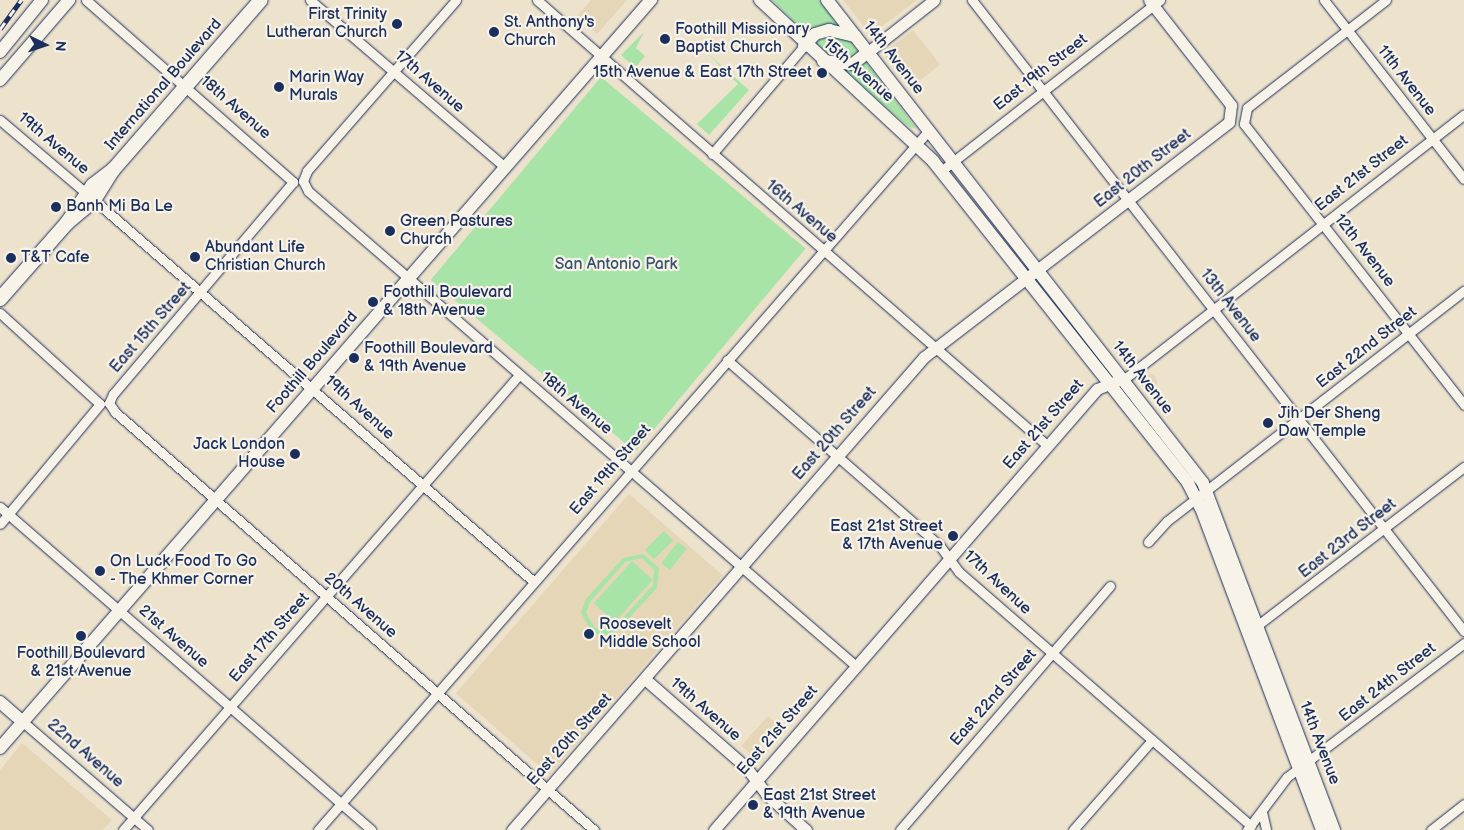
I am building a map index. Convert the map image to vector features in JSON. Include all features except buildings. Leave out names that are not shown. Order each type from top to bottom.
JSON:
[{"type":"main road","points":[[0,52],[42,0]]},
{"type":"main road","points":[[0,80],[69,0]]},
{"type":"main road","name":"International Boulevard","points":[[0,300],[261,0]]},
{"type":"main road","name":"Foothill Boulevard","points":[[0,748],[650,0]]},
{"type":"main road","name":"15th Avenue","points":[[760,0],[804,46],[916,142]]},
{"type":"main road","name":"14th Avenue","points":[[827,0],[929,130],[1110,382],[1202,495]]},
{"type":"main road","points":[[804,46],[815,34],[829,30],[856,36]]},
{"type":"main road","points":[[821,60],[853,64],[868,52]]},
{"type":"main road","name":"14th Avenue","points":[[916,142],[1034,274],[1123,380],[1202,495],[1304,766],[1334,830]]},
{"type":"main road","name":"22nd Avenue","points":[[0,702],[22,722]]},
{"type":"main road","name":"14th Avenue","points":[[1304,766],[1322,830]]},
{"type":"street","name":"18th Avenue","points":[[86,0],[856,666]]},
{"type":"street","name":"17th Avenue","points":[[310,0],[504,167]]},
{"type":"street","name":"East 15th Street","points":[[0,524],[456,0]]},
{"type":"street","name":"16th Avenue","points":[[537,0],[1048,446]]},
{"type":"street","points":[[868,52],[934,0]]},
{"type":"street","name":"13th Avenue","points":[[972,0],[1464,630]]},
{"type":"street","name":"11th Avenue","points":[[1324,0],[1464,179]]},
{"type":"street","name":"East 20th Street","points":[[512,830],[924,357],[1129,201],[1386,0]]},
{"type":"street","name":"East 19th Street","points":[[941,171],[1154,2]]},
{"type":"street","name":"12th Avenue","points":[[1154,2],[1244,124],[1464,405]]},
{"type":"street","points":[[712,154],[804,46]]},
{"type":"street","name":"East 21st Street","points":[[714,830],[1097,389],[1110,382],[1123,380],[1464,115]]},
{"type":"street","name":"19th Avenue","points":[[0,120],[312,388],[533,582]]},
{"type":"street","name":"East 19th Street","points":[[318,830],[916,142],[929,130]]},
{"type":"street","name":"East 22nd Street","points":[[1148,542],[1202,495],[1464,291]]},
{"type":"street","name":"20th Avenue","points":[[0,313],[594,830]]},
{"type":"street","name":"17th Avenue","points":[[726,360],[940,546],[950,559],[1052,653],[1249,828]]},
{"type":"street","name":"East 17th Street","points":[[123,830],[519,375]]},
{"type":"street","name":"East 23rd Street","points":[[1253,629],[1464,467]]},
{"type":"street","name":"21st Avenue","points":[[0,507],[370,830]]},
{"type":"street","name":"East 22nd Street","points":[[900,830],[1110,586]]},
{"type":"street","name":"East 24th Street","points":[[1249,828],[1284,779],[1304,766],[1464,643]]},
{"type":"street","name":"19th Avenue","points":[[645,679],[746,767],[756,781],[806,830]]},
{"type":"street","name":"22nd Avenue","points":[[22,722],[148,830]]},
{"type":"street","points":[[1073,830],[1152,740]]},
{"type":"street","points":[[1431,830],[1464,804]]},
{"type":"street","points":[[1262,812],[1266,830]]},
{"type":"shaded area","points":[[591,0],[627,0],[597,34],[577,16]]},
{"type":"shaded area","points":[[843,0],[917,0],[871,35]]},
{"type":"shaded area","points":[[913,30],[940,65],[910,88],[883,53]]},
{"type":"shaded area","points":[[1146,374],[1152,374],[1157,379],[1155,388],[1146,390],[1141,385],[1141,379]]},
{"type":"shaded area","name":"Roosevelt Middle School","points":[[629,494],[723,575],[549,775],[456,693]]},
{"type":"shaded area","points":[[768,716],[778,725],[751,754],[741,746]]},
{"type":"shaded area","points":[[22,743],[112,820],[103,830],[0,830],[0,770]]},
{"type":"green space","points":[[772,0],[819,0],[916,128],[909,127],[843,70]]},
{"type":"green space","points":[[644,32],[636,48],[645,56],[635,68],[621,55]]},
{"type":"green space","points":[[707,53],[749,90],[709,135],[697,124],[738,84]]},
{"type":"green space","name":"San Antonio Park","points":[[601,77],[806,249],[635,452],[431,280]]},
{"type":"green space","points":[[664,531],[673,540],[654,559],[645,550]]},
{"type":"green space","points":[[678,542],[687,549],[670,570],[661,563]]},
{"type":"green space","points":[[643,554],[659,568],[657,588],[615,633],[604,636],[592,632],[581,613],[586,599],[623,558]],"holes":[[[642,558],[654,570],[653,585],[613,629],[595,628],[586,613],[590,602],[625,562]]]},
{"type":"green space","points":[[632,561],[653,580],[615,622],[594,603]]},
{"type":"railway","points":[[0,29],[21,0]]},
{"type":"place","name":"First Trinity Lutheran Church","points":[[397,24]]},
{"type":"place","name":"St. Anthony's Church","points":[[494,32]]},
{"type":"place","name":"Foothill Missionary Baptist Church","points":[[665,39]]},
{"type":"place","name":"15th Avenue & East 17th Street","points":[[822,73]]},
{"type":"place","name":"Marin Way Murals","points":[[279,87]]},
{"type":"place","name":"Banh Mi Ba Le","points":[[56,207]]},
{"type":"place","name":"Green Pastures Church","points":[[390,231]]},
{"type":"place","name":"Abundant Life Christian Church","points":[[195,257]]},
{"type":"place","name":"T&T Cafe","points":[[11,258]]},
{"type":"place","name":"Foothill Boulevard & 18th Avenue","points":[[373,302]]},
{"type":"place","name":"Foothill Boulevard & 19th Avenue","points":[[354,358]]},
{"type":"place","name":"Jih Der Sheng Daw Temple","points":[[1268,423]]},
{"type":"place","name":"Jack London House","points":[[295,454]]},
{"type":"place","name":"East 21st Street & 17th Avenue","points":[[953,536]]},
{"type":"place","name":"On Luck Food To Go - The Khmer Corner","points":[[100,571]]},
{"type":"place","name":"Roosevelt Middle School","points":[[589,634]]},
{"type":"place","name":"Foothill Boulevard & 21st Avenue","points":[[81,636]]},
{"type":"place","name":"East 21st Street & 19th Avenue","points":[[753,805]]}]
